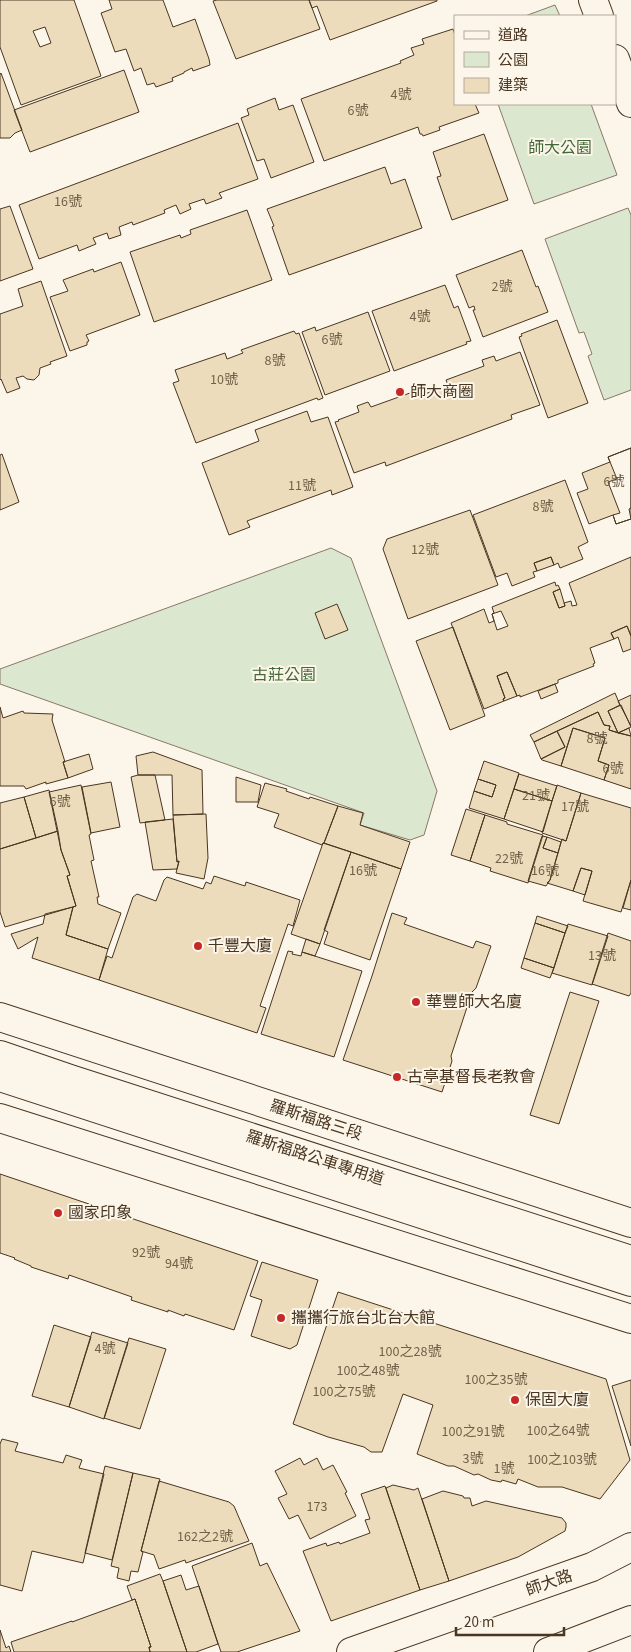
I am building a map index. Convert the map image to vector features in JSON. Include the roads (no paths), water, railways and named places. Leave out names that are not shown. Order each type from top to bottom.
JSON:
[{"type":"main road","points":[[593,0],[599,15]]},
{"type":"main road","points":[[616,62],[631,103]]},
{"type":"main road","name":"羅斯福路三段","points":[[0,1017],[631,1223]]},
{"type":"main road","name":"羅斯福路公車專用道","points":[[0,1054],[80,1082],[631,1260]]},
{"type":"main road","name":"羅斯福路公車專用道","points":[[0,1077],[631,1282]]},
{"type":"main road","points":[[0,1118],[631,1319]]},
{"type":"main road","name":"師大路","points":[[351,1652],[592,1568],[631,1547]]},
{"type":"main road","points":[[548,1652],[631,1620]]},
{"type":"place","name":"師大商圈","points":[[400,392]]},
{"type":"place","name":"千豐大廈","points":[[198,946]]},
{"type":"place","name":"華豐師大名廈","points":[[416,1002]]},
{"type":"place","name":"古亭基督長老教會","points":[[397,1077]]},
{"type":"place","name":"國家印象","points":[[58,1213]]},
{"type":"place","name":"攜攜行旅台北台大館","points":[[281,1318]]},
{"type":"place","name":"保固大廈","points":[[515,1400]]},
{"type":"park label","name":"師大公園","points":[[560,148]]},
{"type":"park label","name":"古莊公園","points":[[284,675]]}]
